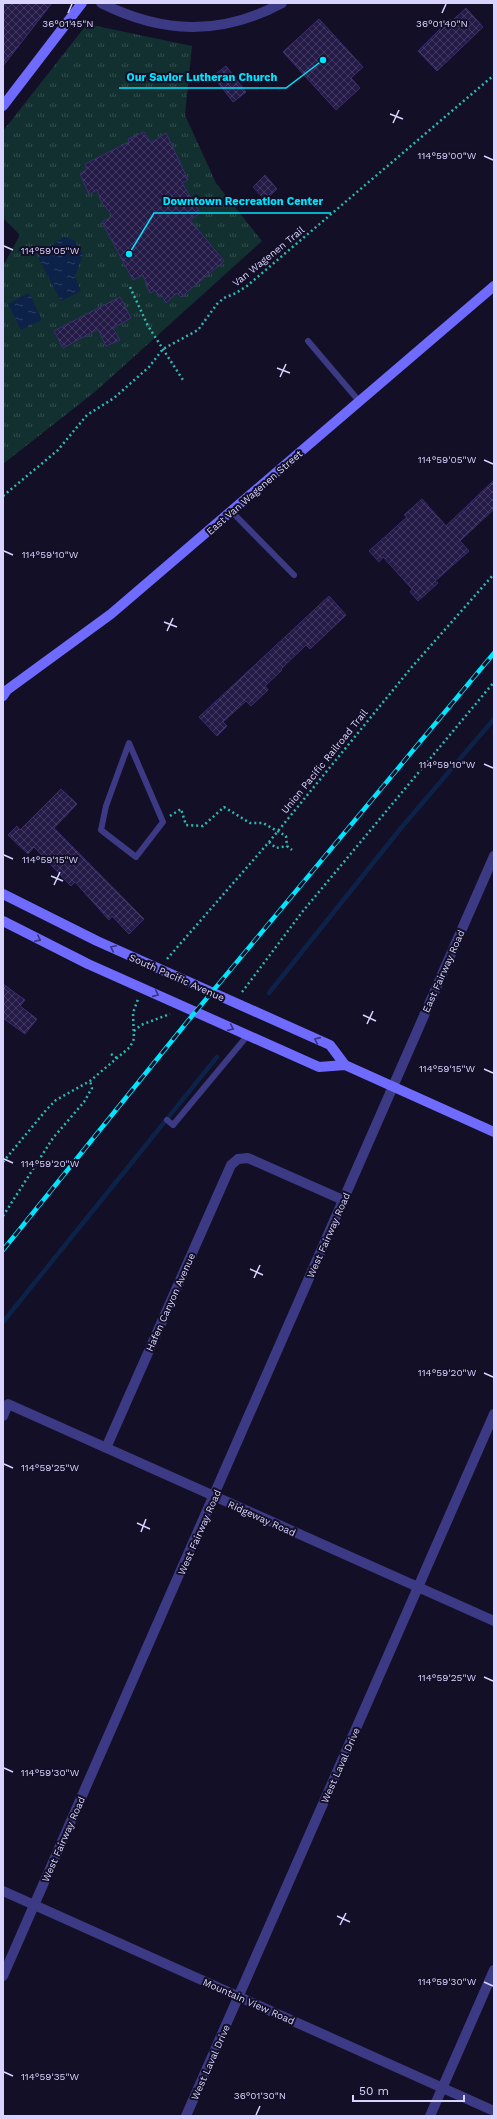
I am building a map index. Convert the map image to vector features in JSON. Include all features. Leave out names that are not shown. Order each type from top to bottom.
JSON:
[{"type":"street","points":[[4,103],[82,3]]},
{"type":"street","points":[[102,3],[125,15],[161,26],[200,28],[231,23],[264,13],[282,3]]},
{"type":"street","name":"East Van Wagenen Street","points":[[4,692],[111,614],[494,286]]},
{"type":"street","name":"East Fairway Road","points":[[393,1087],[494,856]]},
{"type":"street","name":"South Pacific Avenue","points":[[3,894],[91,938],[330,1045],[345,1065],[494,1132]]},
{"type":"street","name":"South Pacific Avenue","points":[[3,921],[88,964],[319,1067],[345,1065]]},
{"type":"street","name":"West Fairway Road","points":[[3,1976],[393,1087]]},
{"type":"street","name":"Hafen Canyon Avenue","points":[[106,1448],[231,1165],[238,1159],[248,1158],[255,1160],[344,1200]]},
{"type":"street","name":"Ridgeway Road","points":[[3,1416],[8,1404],[494,1621]]},
{"type":"street","name":"West Laval Drive","points":[[186,2116],[494,1414]]},
{"type":"street","name":"Mountain View Road","points":[[3,1891],[494,2111]]},
{"type":"street","points":[[430,2116],[494,1970]]},
{"type":"lane","points":[[308,341],[360,401]]},
{"type":"lane","points":[[231,511],[294,575]]},
{"type":"lane","points":[[129,743],[132,750],[163,822],[136,857],[101,830],[106,806],[129,743]]},
{"type":"lane","points":[[167,1120],[173,1125],[248,1035]]},
{"type":"path","name":"Van Wagenen Trail","points":[[3,496],[58,450],[87,416],[114,398],[149,367],[163,349],[198,330],[217,304],[224,298],[248,286],[494,75]]},
{"type":"path","points":[[130,287],[148,326],[183,380]]},
{"type":"path","name":"Union Pacific Railroad Trail","points":[[160,969],[167,959],[269,842],[411,668],[494,574]]},
{"type":"path","points":[[237,990],[243,992],[303,911],[494,682]]},
{"type":"path","points":[[163,822],[181,809],[186,825],[203,826],[224,807],[250,823],[263,823],[278,830],[286,836],[287,846],[292,850]]},
{"type":"path","points":[[269,842],[276,848],[287,846]]},
{"type":"path","points":[[167,959],[174,962]]},
{"type":"path","points":[[3,1162],[46,1109],[56,1100],[90,1081],[133,1043],[134,1007],[143,989]]},
{"type":"path","points":[[133,1031],[141,1025],[170,1014]]},
{"type":"path","points":[[112,1054],[117,1058]]},
{"type":"path","points":[[3,1216],[53,1138],[84,1102],[92,1088],[90,1081]]},
{"type":"green space","points":[[87,24],[192,46],[185,115],[216,183],[262,241],[96,391],[3,464],[3,266],[20,235],[3,218],[3,131]]},
{"type":"water","points":[[64,237],[74,240],[83,254],[75,276],[81,291],[61,301],[39,259],[41,252]]},
{"type":"water","points":[[29,293],[42,320],[21,330],[8,304]]},
{"type":"building","points":[[3,3],[52,3],[3,66]]},
{"type":"building","points":[[466,8],[483,27],[437,71],[418,51],[450,19],[452,21]]},
{"type":"building","points":[[319,19],[363,67],[351,78],[360,88],[336,110],[283,52]]},
{"type":"building","points":[[226,66],[246,92],[233,102],[213,76]]},
{"type":"building","points":[[144,132],[151,143],[166,133],[188,180],[182,183],[200,213],[190,220],[224,261],[181,297],[177,293],[166,303],[161,294],[158,296],[155,290],[150,293],[143,275],[133,280],[102,222],[113,216],[102,203],[97,190],[89,194],[80,174],[87,169],[85,164],[129,142],[128,139]]},
{"type":"building","points":[[265,175],[277,189],[265,200],[253,187]]},
{"type":"building","points":[[120,297],[131,318],[113,328],[120,340],[106,346],[98,329],[63,348],[54,331]]},
{"type":"building","points":[[494,480],[494,509],[460,541],[469,551],[435,581],[438,583],[418,601],[410,592],[412,589],[383,557],[379,562],[369,551],[407,517],[404,515],[422,499],[446,526]]},
{"type":"building","points":[[329,596],[346,615],[310,649],[306,645],[265,686],[268,690],[251,706],[246,701],[223,722],[227,726],[217,736],[199,717]]},
{"type":"building","points":[[61,789],[77,804],[54,828],[144,919],[129,934],[112,916],[109,920],[75,882],[71,886],[34,847],[28,854],[8,835],[17,826],[20,830]]},
{"type":"building","points":[[3,984],[25,1000],[20,1006],[37,1019],[25,1034],[3,1018]]},
{"type":"waterway","points":[[269,993],[401,828],[494,719]]},
{"type":"waterway","points":[[3,1322],[217,1057]]},
{"type":"railway","points":[[3,1250],[187,1022],[494,653]]},
{"type":"place","name":"Our Savior Lutheran Church","points":[[323,60]]},
{"type":"place","name":"Downtown Recreation Center","points":[[129,254]]}]
